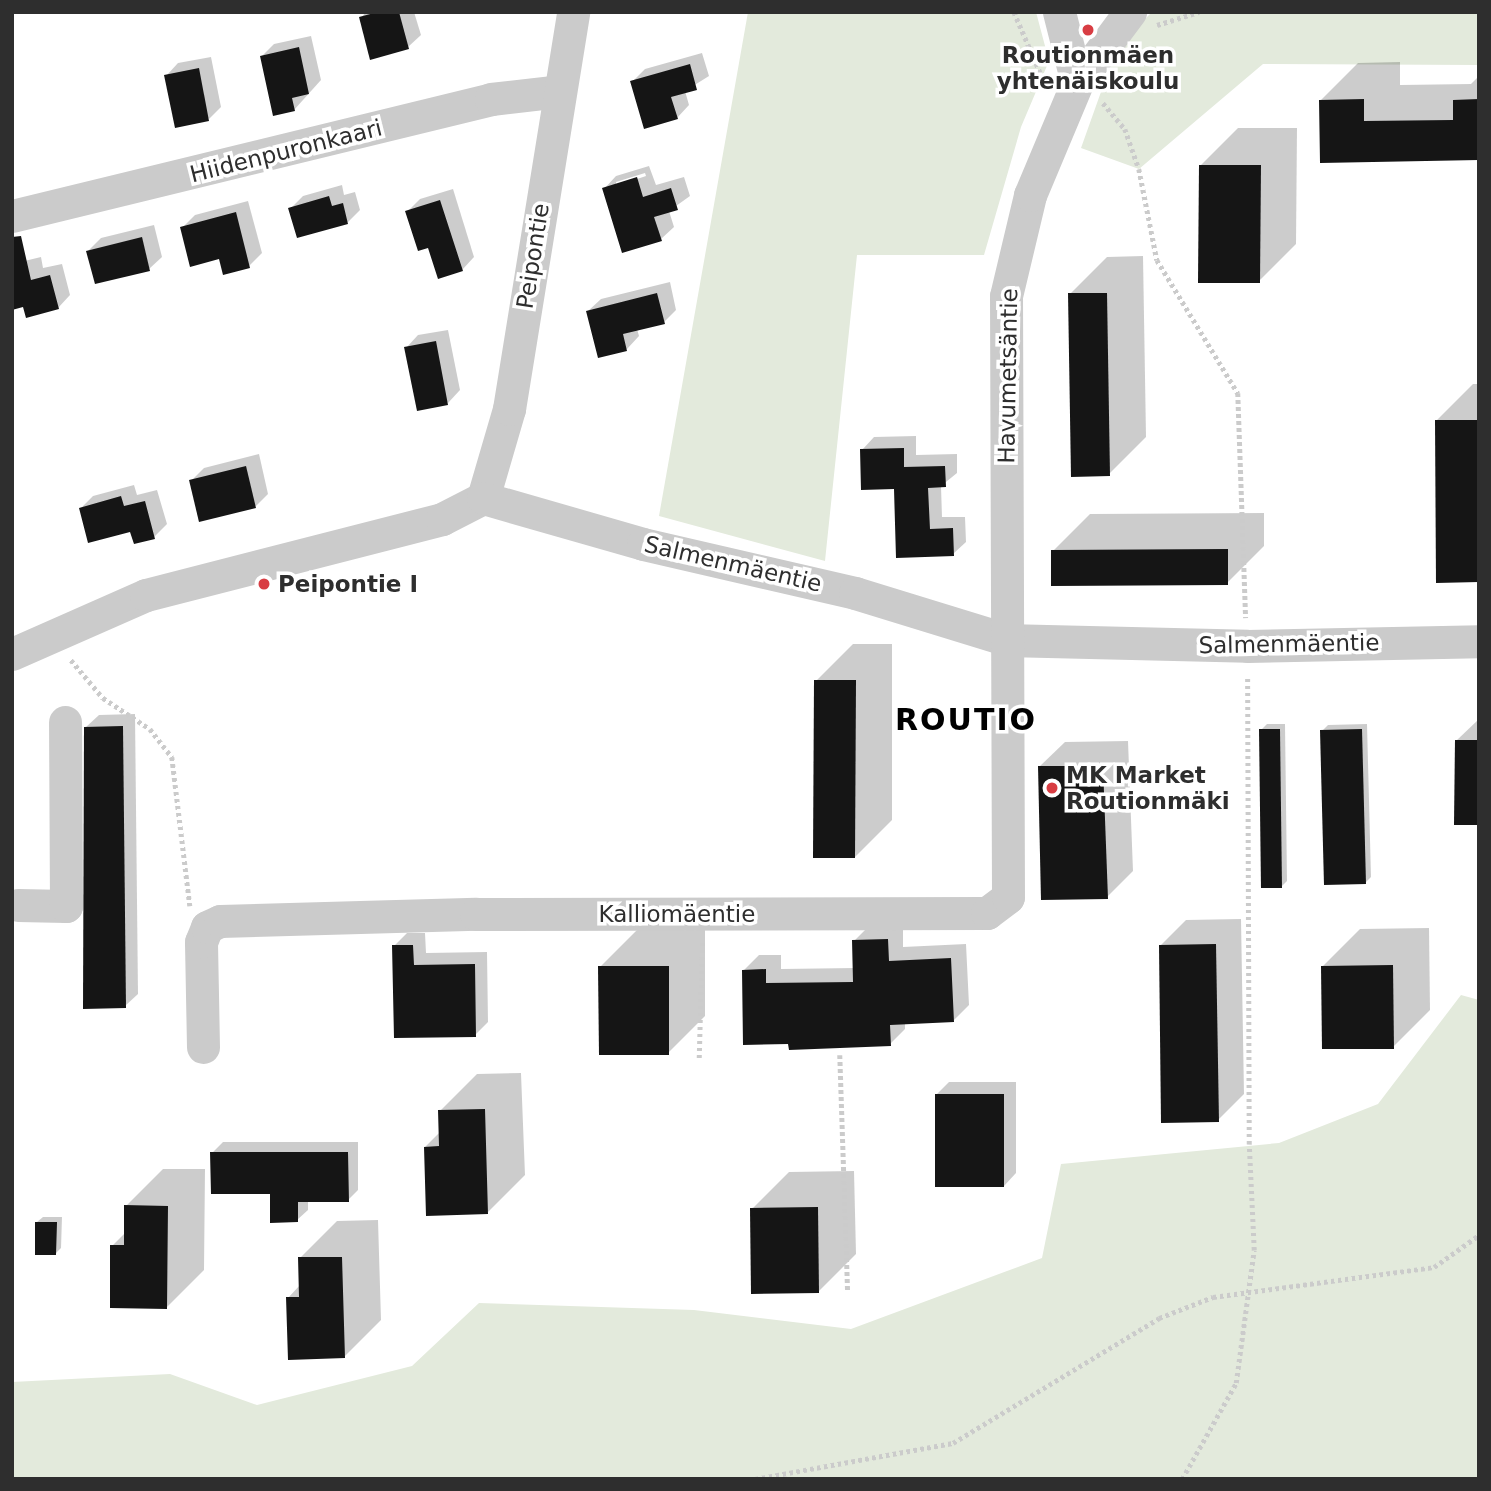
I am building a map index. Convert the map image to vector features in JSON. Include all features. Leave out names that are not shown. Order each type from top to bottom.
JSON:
[{"type":"street","name":"Peipontie","points":[[483,498],[509,409],[573,12]]},
{"type":"street","points":[[1059,12],[1077,83]]},
{"type":"street","name":"Havumetsäntie","points":[[1008,640],[1006,296],[1030,195],[1077,83],[1130,12]]},
{"type":"street","name":"Hiidenpuronkaari","points":[[12,215],[491,99],[559,91]]},
{"type":"street","points":[[12,654],[146,595],[442,519],[483,498]]},
{"type":"street","name":"Salmenmäentie","points":[[483,498],[643,544],[855,593],[1008,640],[1247,646],[1479,641]]},
{"type":"street","name":"Kalliomäentie","points":[[207,927],[220,921],[341,917],[987,913],[1008,897],[1008,640]]},
{"type":"street","points":[[18,905],[66,906],[65,722]]},
{"type":"street","points":[[203,1047],[201,942],[207,927]]},
{"type":"path","points":[[1014,12],[1062,123]]},
{"type":"path","points":[[1103,103],[1128,139],[1157,260],[1238,393],[1247,629]]},
{"type":"path","points":[[66,653],[103,698],[149,729],[172,757],[190,905],[207,927]]},
{"type":"path","points":[[1182,1479],[1236,1383],[1254,1250],[1249,1144],[1247,671]]},
{"type":"path","points":[[699,1058],[702,914]]},
{"type":"path","points":[[839,1055],[848,1290]]},
{"type":"path","points":[[755,1479],[953,1443],[1160,1318],[1213,1297],[1433,1267],[1479,1235]]},
{"type":"shaded area","points":[[748,12],[1036,12],[1049,61],[1021,127],[984,255],[857,255],[825,561],[659,516]]},
{"type":"shaded area","points":[[1152,12],[1479,12],[1479,65],[1263,64],[1139,169],[1081,148],[1117,47]]},
{"type":"shaded area","points":[[1461,995],[1479,1000],[1479,1479],[12,1479],[12,1382],[170,1374],[257,1405],[412,1366],[479,1303],[694,1310],[851,1329],[1042,1258],[1061,1164],[1279,1143],[1378,1104]]},
{"type":"building","points":[[378,12],[399,12],[409,49],[370,60],[359,17]]},
{"type":"building","points":[[299,47],[309,94],[292,98],[295,111],[273,116],[260,56]]},
{"type":"building","points":[[690,64],[697,90],[671,97],[678,119],[644,129],[630,81]]},
{"type":"building","points":[[199,68],[209,121],[175,128],[164,75]]},
{"type":"building","points":[[1364,99],[1364,121],[1453,120],[1453,100],[1479,99],[1479,160],[1320,163],[1319,100]]},
{"type":"building","points":[[1199,165],[1261,165],[1260,283],[1198,283]]},
{"type":"building","points":[[637,177],[643,197],[671,188],[678,210],[654,217],[662,241],[622,253],[602,188]]},
{"type":"building","points":[[329,196],[332,206],[343,203],[348,224],[297,238],[288,208]]},
{"type":"building","points":[[440,200],[463,271],[438,279],[428,248],[418,251],[405,211]]},
{"type":"building","points":[[236,212],[250,268],[223,275],[219,259],[190,267],[180,227]]},
{"type":"building","points":[[21,236],[31,280],[50,275],[59,309],[26,318],[23,307],[12,310],[12,237]]},
{"type":"building","points":[[142,237],[150,271],[95,284],[86,251]]},
{"type":"building","points":[[657,293],[665,324],[623,334],[627,351],[598,358],[586,311]]},
{"type":"building","points":[[1068,293],[1107,293],[1110,476],[1071,477]]},
{"type":"building","points":[[436,341],[448,405],[417,411],[404,347]]},
{"type":"building","points":[[1435,420],[1479,420],[1479,582],[1436,583]]},
{"type":"building","points":[[904,448],[904,467],[945,466],[946,487],[928,488],[930,529],[953,528],[954,556],[896,558],[894,489],[861,490],[860,449]]},
{"type":"building","points":[[246,466],[256,508],[199,522],[189,480]]},
{"type":"building","points":[[121,496],[124,506],[145,501],[155,539],[134,544],[130,532],[88,543],[79,508]]},
{"type":"building","points":[[1228,549],[1228,585],[1051,586],[1051,550]]},
{"type":"building","points":[[814,680],[856,680],[855,858],[813,858]]},
{"type":"building","points":[[123,726],[126,1008],[83,1009],[84,727]]},
{"type":"building","points":[[1259,729],[1280,729],[1282,888],[1261,888]]},
{"type":"building","points":[[1362,729],[1366,884],[1324,885],[1320,730]]},
{"type":"building","points":[[1455,740],[1479,740],[1479,825],[1454,825]]},
{"type":"building","points":[[1038,766],[1103,766],[1108,899],[1041,900]]},
{"type":"building","points":[[888,939],[889,961],[951,958],[954,1022],[890,1025],[891,1046],[789,1050],[788,1044],[743,1045],[742,970],[766,969],[766,983],[853,982],[852,940]]},
{"type":"building","points":[[1216,944],[1219,1122],[1161,1123],[1159,945]]},
{"type":"building","points":[[392,945],[413,945],[414,965],[475,964],[476,1037],[394,1038]]},
{"type":"building","points":[[1393,965],[1394,1049],[1322,1049],[1321,966]]},
{"type":"building","points":[[598,966],[669,966],[669,1055],[599,1055]]},
{"type":"building","points":[[935,1094],[1004,1094],[1004,1187],[935,1187]]},
{"type":"building","points":[[485,1109],[488,1214],[426,1216],[424,1147],[439,1146],[438,1110]]},
{"type":"building","points":[[210,1152],[348,1152],[349,1202],[298,1202],[298,1222],[270,1223],[270,1194],[211,1194]]},
{"type":"building","points":[[124,1205],[168,1206],[167,1309],[110,1308],[110,1245],[124,1245]]},
{"type":"building","points":[[818,1207],[819,1293],[751,1294],[750,1208]]},
{"type":"building","points":[[35,1222],[57,1222],[56,1255],[35,1255]]},
{"type":"building","points":[[298,1257],[342,1257],[345,1358],[288,1360],[286,1297],[299,1297]]},
{"type":"place","name":"Routionmäen yhtenäiskoulu","points":[[1088,30]]},
{"type":"place","name":"Peipontie I","points":[[264,584]]},
{"type":"place","name":"MK Market Routionmäki","points":[[1052,788]]},
{"type":"district","name":"ROUTIO","points":[[966,720]]}]
